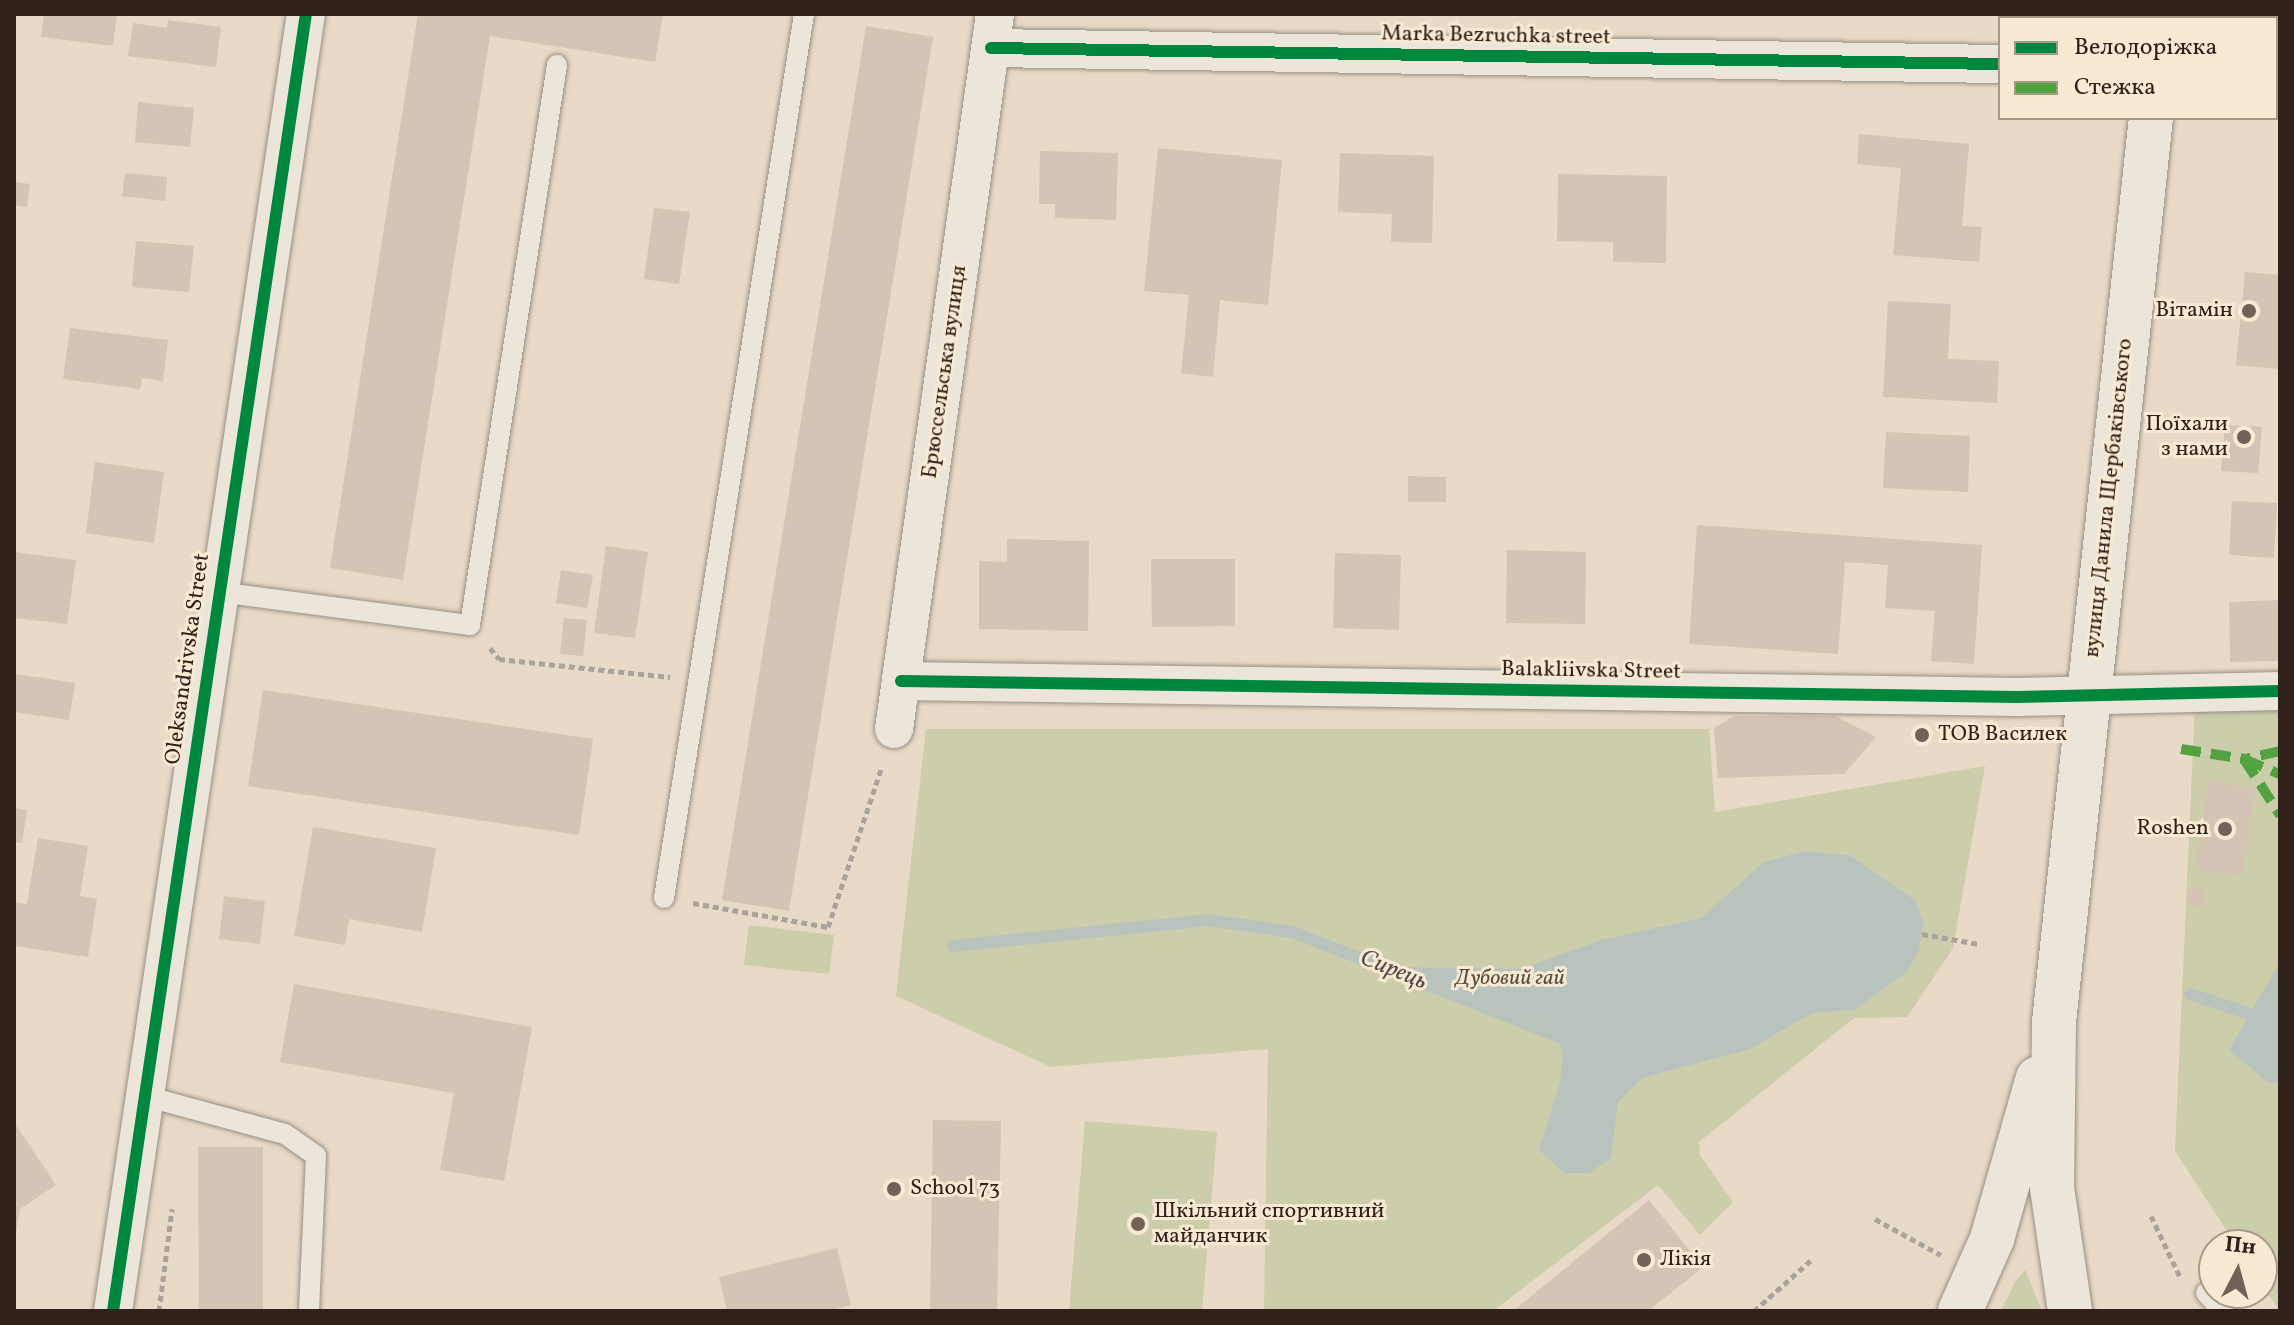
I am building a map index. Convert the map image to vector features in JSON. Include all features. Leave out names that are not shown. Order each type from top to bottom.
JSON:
[{"type":"main road","name":"вулиця Данила Щербаківського","points":[[2070,1311],[2052,1187],[2054,1022],[2151,120]]},
{"type":"main road","name":"вулиця Данила Щербаківського","points":[[1960,1311],[1992,1239],[2054,1022]]},
{"type":"street","name":"Oleksandrivska Street","points":[[113,1311],[306,14]]},
{"type":"street","name":"Marka Bezruchka street","points":[[993,31],[1998,64]]},
{"type":"street","name":"Брюссельська вулиця","points":[[894,729],[993,31]]},
{"type":"street","name":"Balakliivska Street","points":[[901,681],[2088,695],[2280,691]]},
{"type":"lane","points":[[664,898],[804,14]]},
{"type":"lane","points":[[218,592],[470,625],[557,65]]},
{"type":"lane","points":[[145,1096],[285,1134],[316,1156],[309,1311]]},
{"type":"path","points":[[470,625],[499,659],[698,680]]},
{"type":"path","points":[[664,898],[828,927],[894,729]]},
{"type":"path","points":[[1922,934],[1979,944]]},
{"type":"path","points":[[2151,1216],[2181,1279]]},
{"type":"path","points":[[1875,1219],[1952,1261]]},
{"type":"path","points":[[1754,1311],[1811,1260]]},
{"type":"green space","points":[[2280,701],[2280,1311],[2278,1229],[2226,1229],[2175,1151],[2195,703]]},
{"type":"green space","name":"Дубовий гай","points":[[926,729],[1709,729],[1715,812],[1985,766],[1953,948],[1907,1017],[1854,1018],[1699,1142],[1700,1155],[1733,1202],[1700,1235],[1658,1185],[1493,1311],[1264,1311],[1268,1049],[1051,1067],[896,996]]},
{"type":"green space","points":[[749,925],[834,935],[829,974],[744,965]]},
{"type":"green space","points":[[1085,1121],[1217,1132],[1202,1311],[1069,1311]]},
{"type":"green space","points":[[2025,1270],[2042,1311],[2001,1311],[2015,1282]]},
{"type":"shaded area","points":[[1805,851],[1851,856],[1916,901],[1923,921],[1919,950],[1907,972],[1854,1010],[1812,1013],[1750,1049],[1642,1078],[1618,1103],[1611,1158],[1589,1173],[1564,1173],[1539,1150],[1560,1083],[1563,1051],[1549,1026],[1392,967],[1521,969],[1601,940],[1701,918],[1764,862]]},
{"type":"shaded area","points":[[2280,962],[2280,1084],[2268,1082],[2229,1050]]},
{"type":"building","points":[[44,14],[117,14],[113,46],[41,37]]},
{"type":"building","points":[[418,14],[663,14],[655,62],[490,36],[403,580],[330,568]]},
{"type":"building","points":[[168,20],[221,27],[216,67],[128,56],[133,23],[167,28]]},
{"type":"building","points":[[866,26],[933,37],[789,911],[722,900]]},
{"type":"building","points":[[138,102],[194,108],[190,147],[135,142]]},
{"type":"building","points":[[1859,134],[1969,144],[1962,226],[1982,227],[1979,262],[1893,255],[1901,168],[1857,164]]},
{"type":"building","points":[[1158,148],[1282,160],[1268,305],[1220,300],[1213,377],[1181,373],[1189,295],[1144,291]]},
{"type":"building","points":[[1040,151],[1118,153],[1116,220],[1055,218],[1055,204],[1039,204]]},
{"type":"building","points":[[1340,153],[1434,156],[1432,243],[1391,242],[1392,214],[1338,212]]},
{"type":"building","points":[[125,173],[167,177],[165,201],[122,196]]},
{"type":"building","points":[[1558,174],[1667,176],[1666,263],[1613,262],[1613,242],[1557,241]]},
{"type":"building","points":[[14,182],[30,184],[27,207],[14,205]]},
{"type":"building","points":[[654,208],[690,212],[679,284],[644,279]]},
{"type":"building","points":[[136,241],[194,246],[189,292],[132,287]]},
{"type":"building","points":[[2245,272],[2280,275],[2280,369],[2236,365]]},
{"type":"building","points":[[1888,301],[1951,304],[1948,359],[1999,361],[1997,403],[1883,397]]},
{"type":"building","points":[[70,328],[168,340],[163,381],[142,378],[140,389],[63,379]]},
{"type":"building","points":[[2225,425],[2262,427],[2258,473],[2221,471]]},
{"type":"building","points":[[1886,432],[1970,436],[1968,492],[1883,488]]},
{"type":"building","points":[[95,462],[164,472],[154,543],[86,533]]},
{"type":"building","points":[[1408,476],[1446,477],[1446,502],[1408,502]]},
{"type":"building","points":[[2232,501],[2277,503],[2274,558],[2229,555]]},
{"type":"building","points":[[1697,525],[1982,545],[1974,664],[1931,661],[1935,611],[1885,608],[1888,565],[1845,562],[1838,654],[1689,644]]},
{"type":"building","points":[[1007,539],[1089,541],[1088,631],[979,629],[979,561],[1007,562]]},
{"type":"building","points":[[606,546],[648,552],[635,638],[594,633]]},
{"type":"building","points":[[1507,550],[1586,552],[1585,624],[1506,623]]},
{"type":"building","points":[[14,552],[76,560],[67,624],[14,618]]},
{"type":"building","points":[[1335,553],[1401,555],[1399,630],[1333,628]]},
{"type":"building","points":[[1151,559],[1235,559],[1235,626],[1152,627]]},
{"type":"building","points":[[561,570],[593,575],[587,608],[556,603]]},
{"type":"building","points":[[2280,600],[2280,661],[2230,662],[2229,602]]},
{"type":"building","points":[[564,618],[587,620],[583,656],[560,654]]},
{"type":"building","points":[[16,674],[75,683],[69,720],[14,712]]},
{"type":"building","points":[[263,690],[593,739],[579,835],[248,786]]},
{"type":"building","points":[[1734,716],[1835,716],[1876,737],[1844,774],[1718,778],[1714,728]]},
{"type":"building","name":"Roshen","points":[[2208,781],[2255,788],[2242,876],[2195,870]]},
{"type":"building","points":[[14,808],[27,810],[22,843],[14,842]]},
{"type":"building","points":[[313,827],[436,848],[422,932],[349,919],[345,945],[294,936]]},
{"type":"building","points":[[38,838],[88,846],[80,896],[97,899],[88,957],[14,946],[14,902],[27,904]]},
{"type":"building","points":[[2189,888],[2205,889],[2204,908],[2188,907]]},
{"type":"building","points":[[224,896],[265,901],[260,944],[219,939]]},
{"type":"building","points":[[294,984],[532,1027],[504,1181],[440,1170],[454,1093],[280,1062]]},
{"type":"building","points":[[933,1120],[1001,1121],[997,1311],[930,1311]]},
{"type":"building","points":[[14,1122],[56,1185],[20,1209],[16,1234]]},
{"type":"building","points":[[198,1147],[263,1147],[263,1311],[199,1311]]},
{"type":"building","points":[[1649,1200],[1703,1267],[1648,1311],[1513,1311]]},
{"type":"building","points":[[837,1248],[851,1305],[828,1311],[727,1311],[719,1277]]},
{"type":"waterway","name":"Сирець","points":[[953,946],[1208,920],[1293,932],[1567,1040]]},
{"type":"waterway","name":"Сирець","points":[[2190,994],[2280,1024]]},
{"type":"marked path","points":[[2181,749],[2244,759],[2280,774]]},
{"type":"marked path","points":[[2280,751],[2244,759],[2280,815]]},
{"type":"cycle path","points":[[113,1311],[306,14]]},
{"type":"cycle path","points":[[991,48],[1998,64]]},
{"type":"cycle path","points":[[901,681],[2017,697],[2280,691]]},
{"type":"place","name":"Вітамін","points":[[2249,311]]},
{"type":"place","name":"Поїхали з нами","points":[[2244,437]]},
{"type":"place","name":"ТОВ Василек","points":[[1922,735]]},
{"type":"place","name":"Roshen","points":[[2225,829]]},
{"type":"place","name":"School 73","points":[[894,1189]]},
{"type":"place","name":"Шкільний спортивний майданчик","points":[[1138,1224]]},
{"type":"place","name":"Лікія","points":[[1644,1260]]}]
